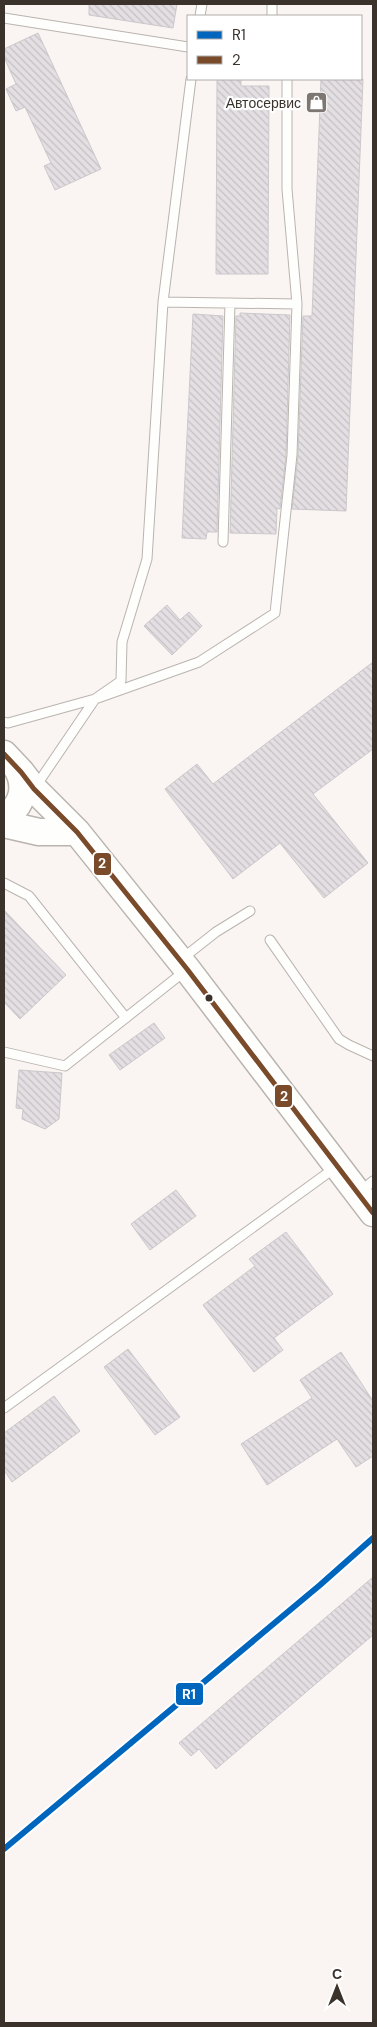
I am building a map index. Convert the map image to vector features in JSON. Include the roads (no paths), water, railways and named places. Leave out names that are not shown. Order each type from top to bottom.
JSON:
[{"type":"main road","points":[[7,758],[34,789],[77,832],[184,965],[338,1166],[368,1196]]},
{"type":"main road","points":[[4,816],[17,806],[22,796],[23,786],[22,776],[7,758]]},
{"type":"main road","points":[[4,824],[39,832],[77,832]]},
{"type":"lane","points":[[4,18],[187,47]]},
{"type":"lane","points":[[34,789],[95,699],[121,680],[122,642],[147,559],[163,302],[191,80]]},
{"type":"lane","points":[[4,722],[8,723],[48,713],[95,699],[200,662],[275,613],[292,455],[297,304],[287,189],[287,80]]},
{"type":"lane","points":[[163,302],[297,304]]},
{"type":"lane","points":[[223,542],[230,302]]},
{"type":"lane","points":[[4,883],[29,896],[126,1018]]},
{"type":"lane","points":[[4,1052],[65,1066],[126,1018],[184,965],[216,932],[250,911]]},
{"type":"lane","points":[[270,940],[339,1039],[373,1056]]},
{"type":"lane","points":[[4,1408],[338,1166]]},
{"type":"place","name":"Автосервис","points":[[317,103]]}]
